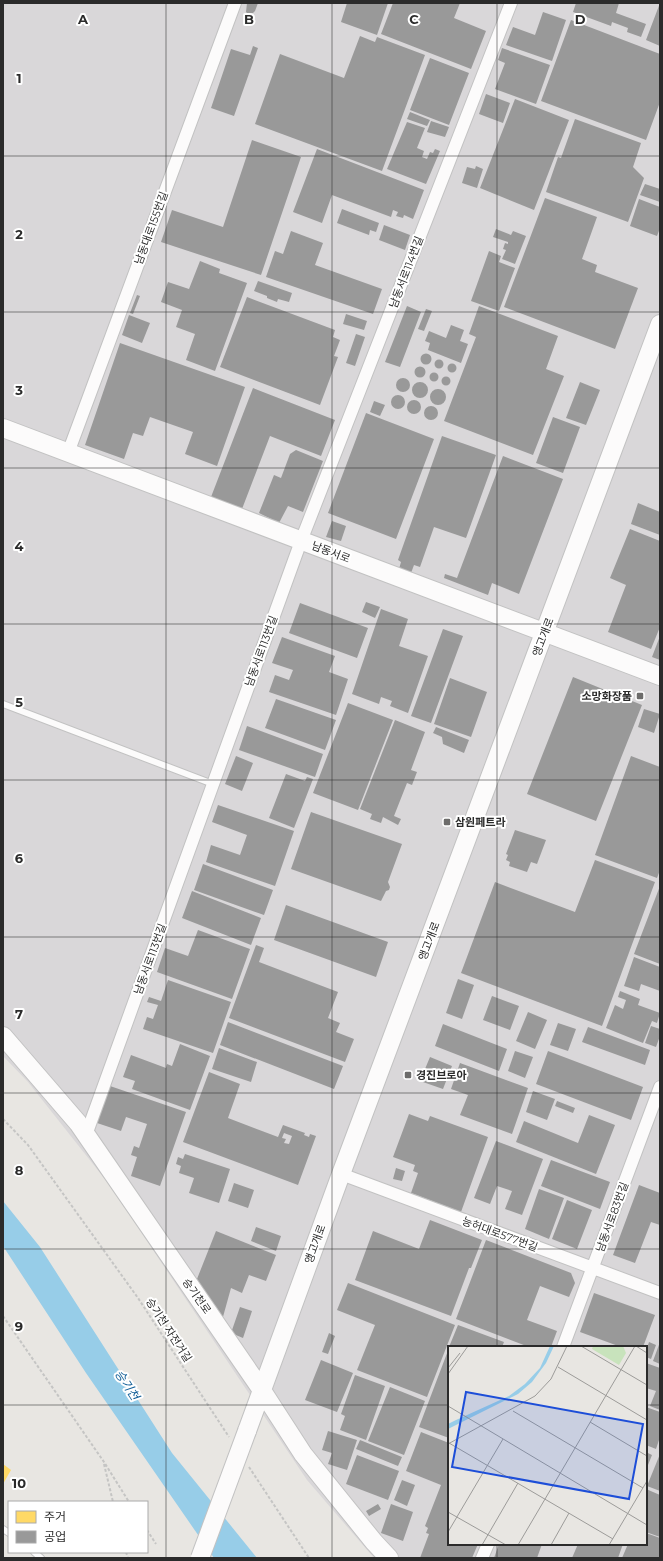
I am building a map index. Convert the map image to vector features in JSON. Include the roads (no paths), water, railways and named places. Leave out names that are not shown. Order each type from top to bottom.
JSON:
[{"type":"street","name":"남동대로155번길","points":[[68,453],[235,3]]},
{"type":"street","name":"남동서로114번길","points":[[301,541],[511,3]]},
{"type":"street","name":"앵고개로","points":[[200,1558],[341,1174],[660,324]]},
{"type":"street","name":"남동서로","points":[[3,428],[660,676]]},
{"type":"street","name":"남동서로113번길","points":[[86,1135],[301,541]]},
{"type":"street","name":"승기천로","points":[[3,1036],[78,1123],[261,1389],[303,1454],[374,1542],[389,1558]]},
{"type":"street","name":"남동서로83번길","points":[[563,1346],[594,1268],[660,1087]]},
{"type":"street","name":"능허대로577번길","points":[[341,1174],[660,1293]]},
{"type":"street","points":[[482,1558],[488,1545]]},
{"type":"lane","points":[[3,704],[213,784]]},
{"type":"water","name":"승기천","points":[[3,1201],[40,1247],[172,1453],[257,1558],[214,1558],[86,1373],[3,1246]]},
{"type":"place","name":"소망화장품","points":[[640,696]]},
{"type":"place","name":"삼원페트라","points":[[447,822]]},
{"type":"place","name":"경진브로아","points":[[408,1075]]}]
